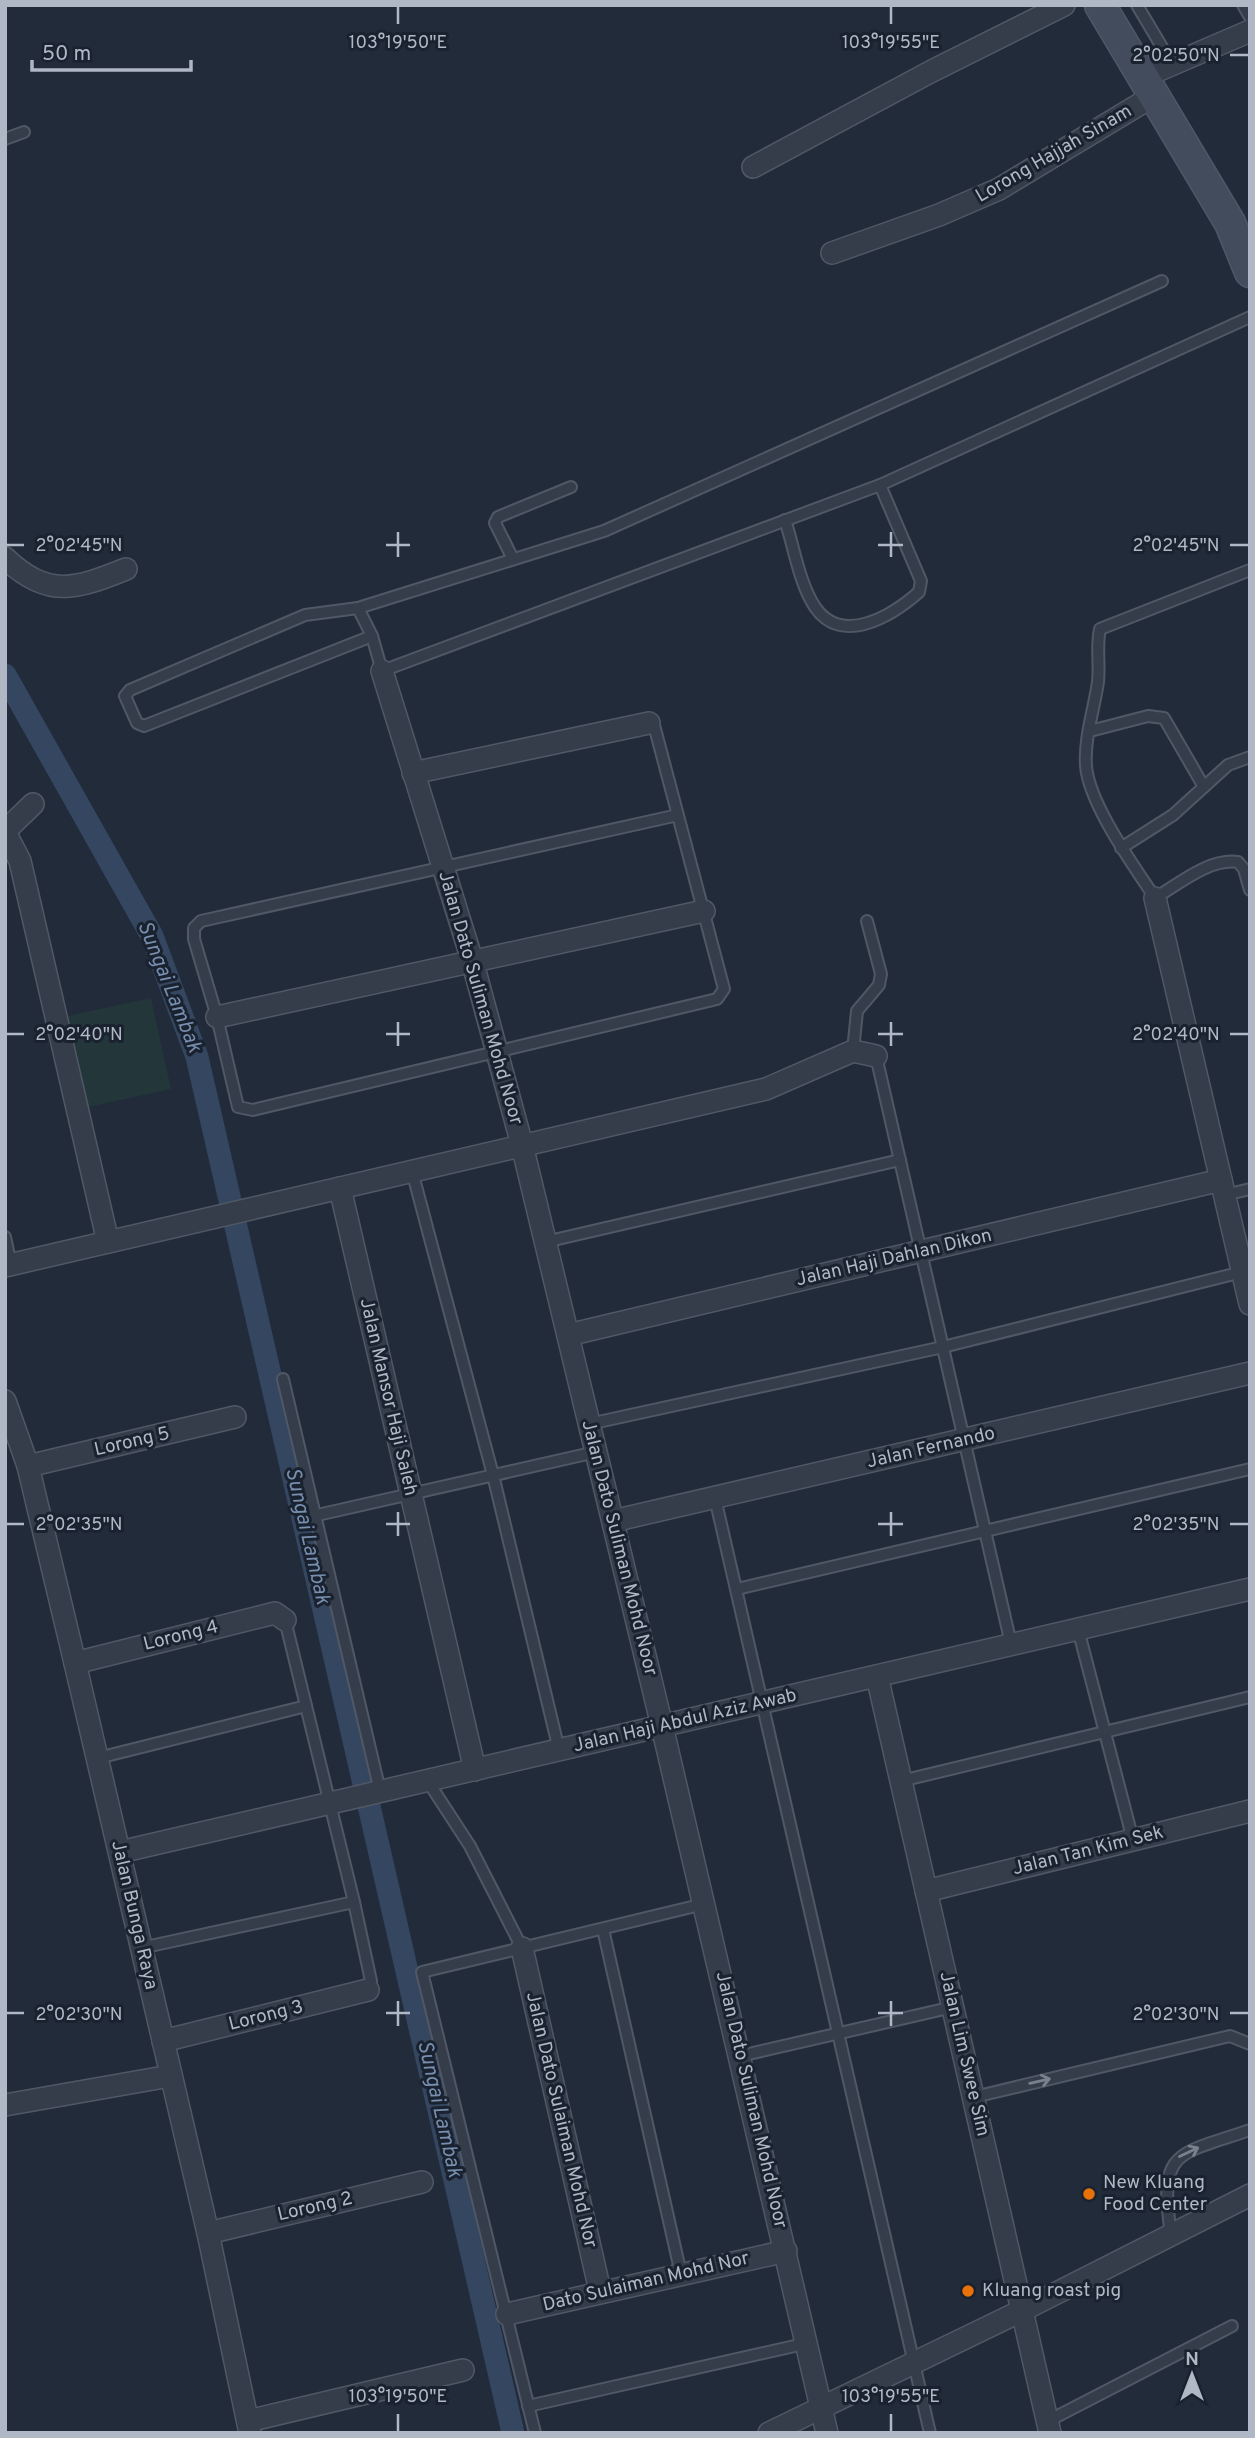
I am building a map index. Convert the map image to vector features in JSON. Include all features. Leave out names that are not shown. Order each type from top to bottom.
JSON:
[{"type":"street","points":[[752,167],[932,71],[1064,5]]},
{"type":"street","points":[[1100,5],[1230,223],[1250,272]]},
{"type":"street","name":"Lorong Hajjah Sinam","points":[[832,253],[939,215],[999,189],[1149,86],[1172,64],[1250,31]]},
{"type":"street","points":[[5,558],[21,573],[44,585],[65,588],[89,584],[126,569]]},
{"type":"street","name":"Jalan Dato Suliman Mohd Noor","points":[[382,671],[472,960],[522,1145],[662,1726],[827,2433]]},
{"type":"street","points":[[413,774],[649,723]]},
{"type":"street","points":[[33,804],[5,832],[20,861],[108,1242]]},
{"type":"street","points":[[1156,898],[1250,1304]]},
{"type":"street","points":[[217,1017],[704,911]]},
{"type":"street","points":[[8,1266],[766,1089],[853,1051],[876,1056]]},
{"type":"street","name":"Jalan Mansor Haji Saleh","points":[[340,1188],[475,1770]]},
{"type":"street","name":"Jalan Haji Dahlan Dikon","points":[[568,1335],[921,1251],[1223,1188]]},
{"type":"street","name":"Jalan Fernando","points":[[613,1521],[1250,1373]]},
{"type":"street","name":"Jalan Bunga Raya","points":[[5,1401],[28,1466],[98,1758],[208,2233],[249,2427]]},
{"type":"street","name":"Lorong 5","points":[[28,1466],[235,1417]]},
{"type":"street","name":"Jalan Haji Abdul Aziz Awab","points":[[120,1852],[1250,1589]]},
{"type":"street","name":"Lorong 4","points":[[75,1663],[275,1613],[285,1620]]},
{"type":"street","name":"Jalan Lim Swee Sim","points":[[877,1676],[1049,2427]]},
{"type":"street","name":"Jalan Tan Kim Sek","points":[[926,1891],[1250,1811]]},
{"type":"street","name":"Jalan Dato Sulaiman Mohd Nor","points":[[522,1948],[600,2291]]},
{"type":"street","name":"Lorong 3","points":[[163,2042],[368,1990]]},
{"type":"street","points":[[5,2105],[170,2076]]},
{"type":"street","name":"Lorong 2","points":[[208,2233],[422,2182]]},
{"type":"street","points":[[769,2433],[1023,2311],[1250,2195]]},
{"type":"street","name":"Dato Sulaiman Mohd Nor","points":[[507,2314],[786,2251]]},
{"type":"street","points":[[249,2427],[463,2370]]},
{"type":"lane","points":[[1137,5],[1172,64]]},
{"type":"lane","points":[[1243,5],[1250,17]]},
{"type":"lane","points":[[5,139],[24,132]]},
{"type":"lane","points":[[372,636],[144,726],[137,723],[125,696],[130,690],[304,615],[359,608],[604,531],[1162,281]]},
{"type":"lane","points":[[359,608],[372,636],[382,671],[880,485],[1250,317]]},
{"type":"lane","points":[[785,520],[808,594],[822,615],[852,627],[877,620],[919,592],[921,581],[880,485]]},
{"type":"lane","points":[[513,559],[495,523],[498,517],[571,487]]},
{"type":"lane","points":[[1250,570],[1100,629],[1100,664],[1086,770],[1121,848],[1156,898],[1213,864],[1228,861],[1238,862],[1244,869],[1250,890]]},
{"type":"lane","points":[[1090,732],[1148,716],[1164,718],[1204,787]]},
{"type":"lane","points":[[649,723],[654,726],[704,911],[724,989],[718,999],[245,1110],[237,1107],[217,1017],[194,939],[194,928],[201,922],[678,815]]},
{"type":"lane","points":[[1121,848],[1173,815],[1228,765],[1250,757]]},
{"type":"lane","points":[[853,1051],[857,1011],[879,985],[881,974],[867,922]]},
{"type":"lane","points":[[876,1056],[1011,1644]]},
{"type":"lane","points":[[545,1242],[900,1160]]},
{"type":"lane","points":[[412,1171],[493,1475],[559,1750]]},
{"type":"lane","points":[[1223,1188],[1250,1189]]},
{"type":"lane","points":[[5,1237],[8,1266]]},
{"type":"lane","points":[[589,1424],[943,1347],[1242,1272]]},
{"type":"lane","points":[[283,1379],[369,1794]]},
{"type":"lane","points":[[313,1516],[596,1452]]},
{"type":"lane","points":[[737,1589],[1250,1469]]},
{"type":"lane","points":[[715,1497],[930,2433]]},
{"type":"lane","points":[[285,1620],[354,1902],[371,1986],[368,1990]]},
{"type":"lane","points":[[1079,1629],[1133,1840]]},
{"type":"lane","points":[[901,1781],[1250,1697]]},
{"type":"lane","points":[[98,1758],[306,1706]]},
{"type":"lane","points":[[427,1780],[470,1846],[522,1948]]},
{"type":"lane","points":[[141,1948],[354,1902]]},
{"type":"lane","points":[[535,2433],[422,1972],[704,1904]]},
{"type":"lane","points":[[603,1929],[681,2274]]},
{"type":"lane","points":[[740,2056],[953,2007]]},
{"type":"lane","points":[[974,2097],[1230,2036],[1250,2044]]},
{"type":"lane","points":[[1171,2234],[1165,2195],[1167,2179],[1174,2163],[1182,2154],[1250,2130]]},
{"type":"lane","points":[[1049,2427],[1232,2326]]},
{"type":"lane","points":[[528,2406],[808,2343]]},
{"type":"green space","points":[[151,998],[171,1089],[88,1107],[68,1016]]},
{"type":"waterway","name":"Sungai Lambak","points":[[5,675],[152,936],[197,1057],[513,2433]]},
{"type":"place","name":"New Kluang Food Center","points":[[1089,2194]]},
{"type":"place","name":"Kluang roast pig","points":[[968,2291]]}]
